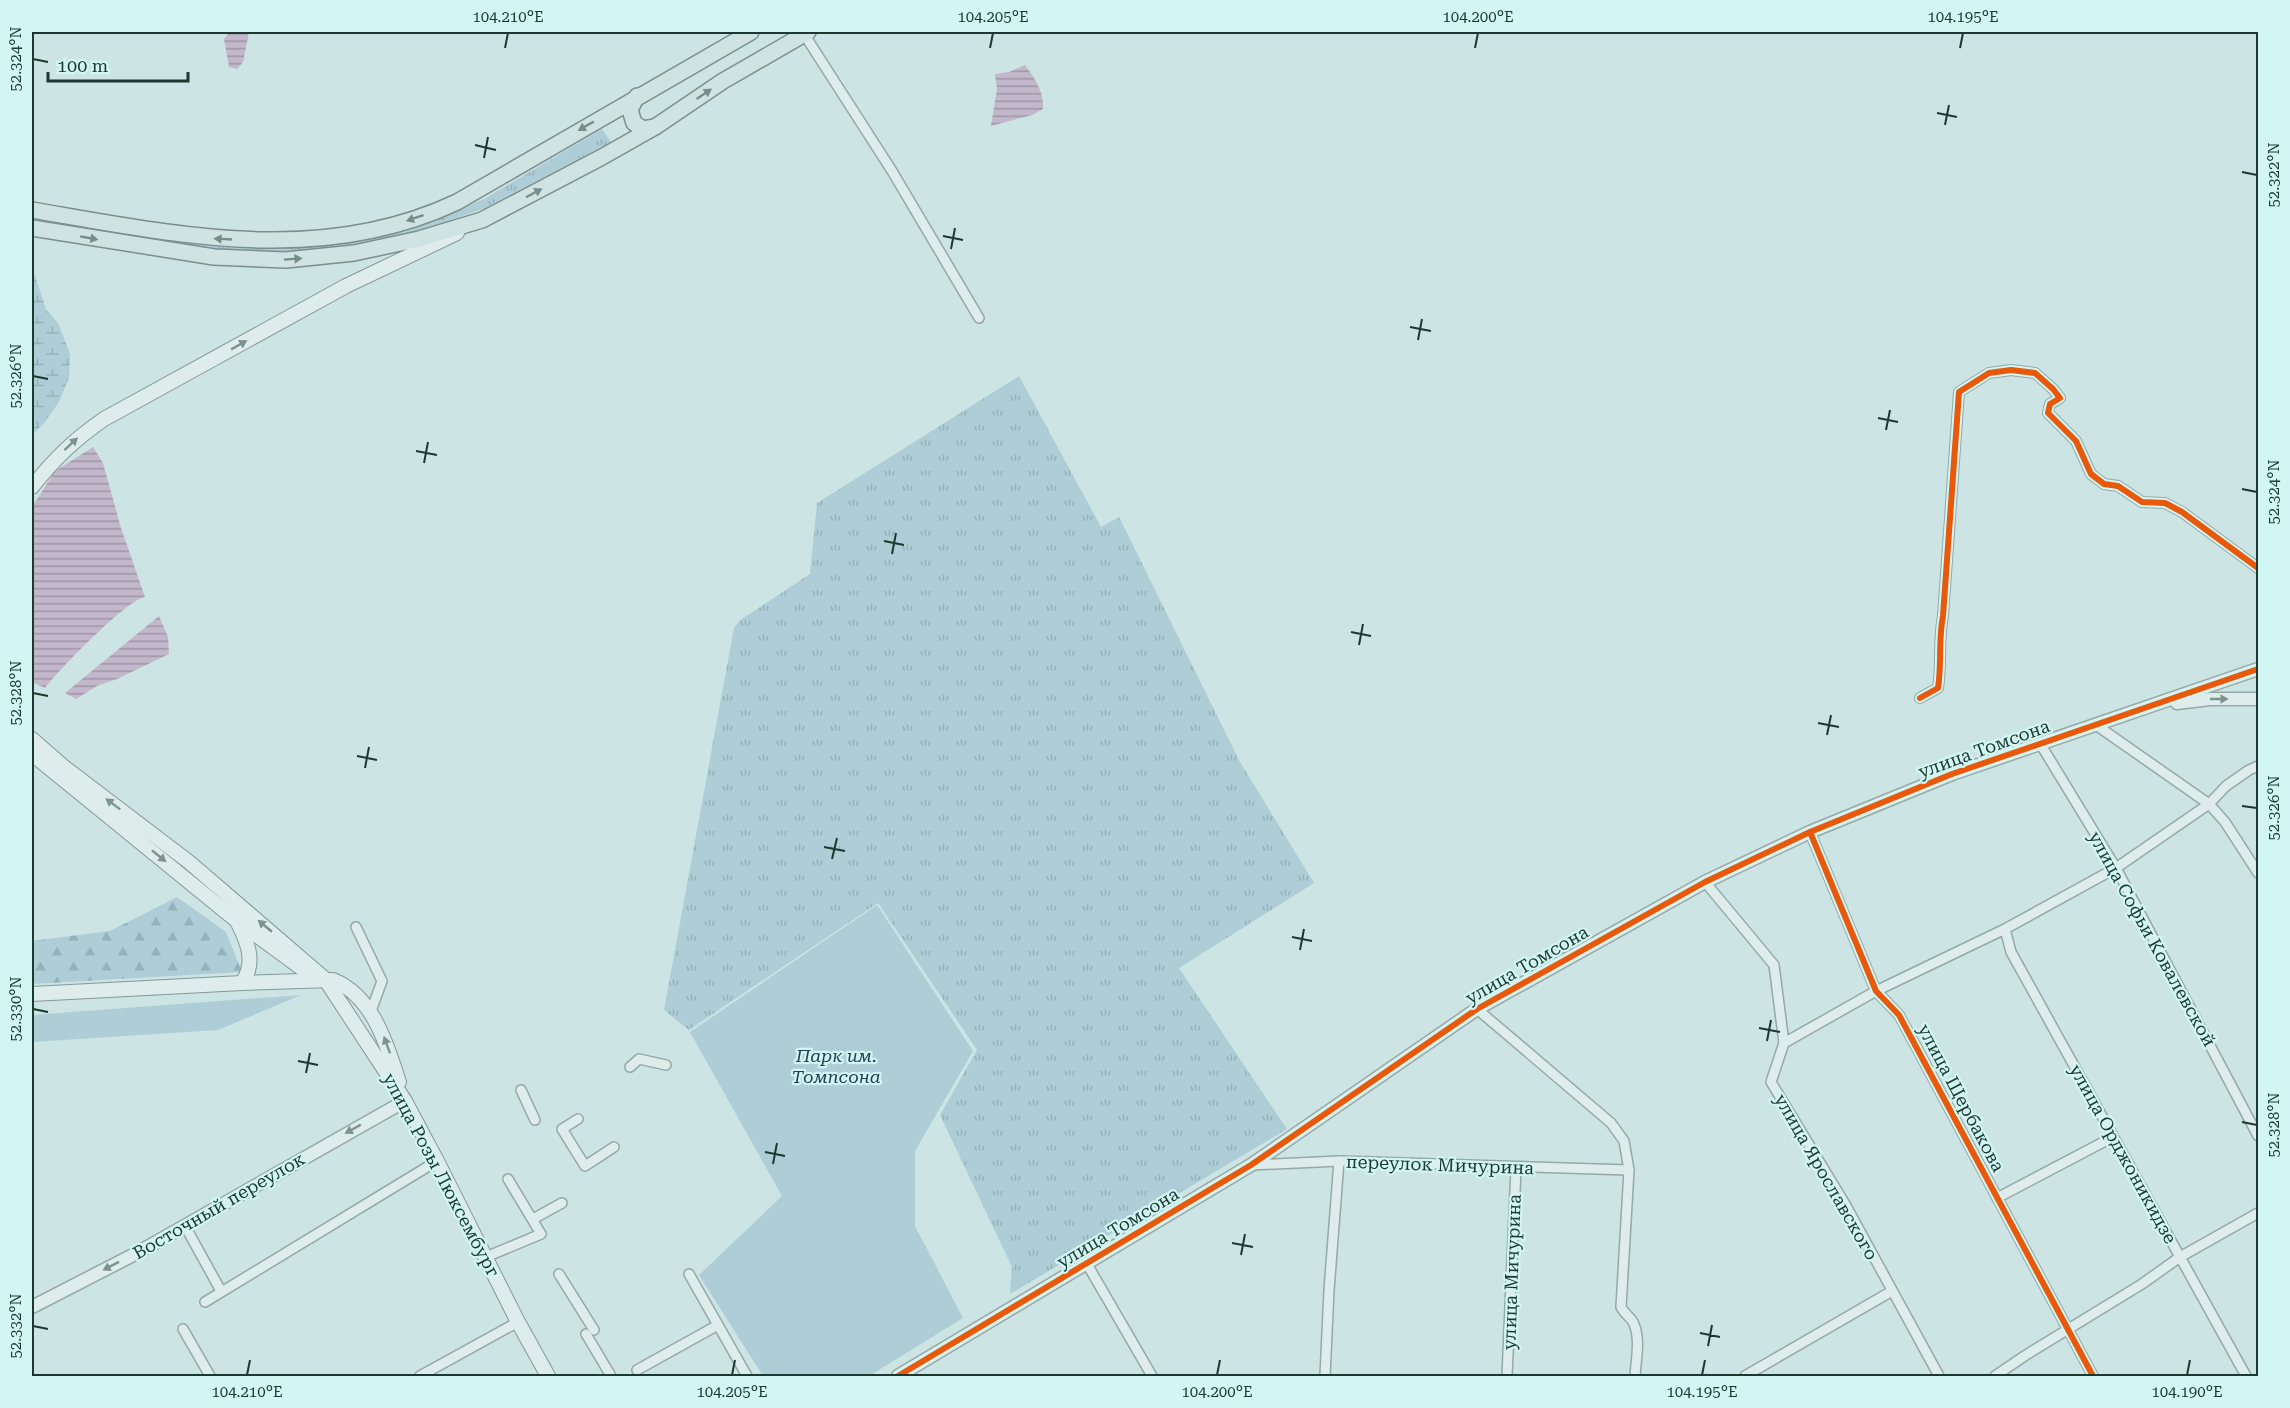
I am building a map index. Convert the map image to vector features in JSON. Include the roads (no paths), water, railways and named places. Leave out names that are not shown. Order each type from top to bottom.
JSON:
[{"type":"main road","points":[[32,210],[216,239],[288,242],[354,234],[411,220],[449,206],[751,32]]},
{"type":"main road","points":[[32,487],[50,464],[76,438],[105,419],[346,286],[482,220],[655,127],[723,81],[786,46],[804,32]]},
{"type":"main road","points":[[637,96],[630,110],[634,123],[644,129],[655,127]]},
{"type":"main road","points":[[32,228],[214,257],[286,260],[354,254],[419,239],[482,220]]},
{"type":"main road","name":"улица Розы Люксембург","points":[[32,739],[61,771],[236,920],[311,975],[325,979]]},
{"type":"main road","name":"улица Розы Люксембург","points":[[32,754],[61,771],[189,862],[325,979],[405,1101],[548,1377]]},
{"type":"main road","points":[[180,873],[189,862]]},
{"type":"main road","points":[[236,920],[247,942],[249,952],[248,975],[242,983]]},
{"type":"main road","points":[[32,994],[325,979],[345,985],[358,996],[370,1014],[385,1038],[405,1101]]},
{"type":"street","points":[[804,32],[892,171],[979,318]]},
{"type":"street","points":[[1920,698],[1938,688],[1939,636],[1943,616],[1959,392],[1989,373],[2011,370],[2035,374],[2060,398],[2050,404],[2048,412],[2076,441],[2091,474],[2104,484],[2118,486],[2142,502],[2165,503],[2182,512],[2259,568]]},
{"type":"street","points":[[2120,716],[2259,669]]},
{"type":"street","points":[[2120,716],[2184,701],[2259,699]]},
{"type":"street","name":"улица Томсона","points":[[898,1377],[912,1373],[1251,1165],[1477,1009],[1705,882],[1810,832],[1952,774],[2120,716]]},
{"type":"street","points":[[2096,724],[2209,804],[2225,822],[2259,873]]},
{"type":"street","name":"улица Софьи Ковалевской","points":[[2041,745],[2116,868],[2259,1136]]},
{"type":"street","points":[[1784,1043],[1876,991],[2005,929],[2116,868],[2209,804],[2226,786],[2259,766]]},
{"type":"street","name":"улица Щербакова","points":[[1810,832],[1876,991],[1899,1015],[2093,1377]]},
{"type":"street","name":"улица Ярославского","points":[[1705,882],[1774,965],[1784,1043],[1771,1082],[1845,1204],[1939,1377]]},
{"type":"street","points":[[356,927],[382,981],[370,1014]]},
{"type":"street","name":"улица Орджоникидзе","points":[[2005,929],[2011,952],[2246,1377]]},
{"type":"street","points":[[1477,1009],[1611,1123],[1624,1141],[1629,1170],[1621,1307],[1633,1321],[1635,1329],[1637,1348],[1635,1377]]},
{"type":"street","points":[[630,1067],[639,1059],[666,1065]]},
{"type":"street","points":[[521,1090],[535,1119]]},
{"type":"street","name":"Восточный переулок","points":[[32,1307],[185,1226],[405,1101]]},
{"type":"street","points":[[578,1119],[562,1129],[585,1166],[614,1147]]},
{"type":"street","points":[[1997,1198],[2113,1137]]},
{"type":"street","points":[[205,1302],[437,1161]]},
{"type":"street","points":[[1325,1377],[1339,1161]]},
{"type":"street","name":"переулок Мичурина","points":[[1251,1165],[1339,1161],[1629,1170]]},
{"type":"street","name":"улица Мичурина","points":[[1507,1377],[1516,1168]]},
{"type":"street","points":[[486,1257],[541,1234],[508,1179]]},
{"type":"street","points":[[533,1219],[562,1203]]},
{"type":"street","points":[[1995,1377],[2142,1284],[2180,1257],[2259,1213]]},
{"type":"street","points":[[185,1226],[221,1291]]},
{"type":"street","points":[[1087,1264],[1152,1377]]},
{"type":"street","points":[[559,1274],[611,1377]]},
{"type":"street","points":[[689,1274],[747,1377]]},
{"type":"street","points":[[1745,1377],[1892,1292]]},
{"type":"street","points":[[420,1377],[518,1322]]},
{"type":"street","points":[[637,1370],[718,1325]]},
{"type":"street","points":[[183,1329],[210,1377]]},
{"type":"park label","name":"Парк им. Томпсона","points":[[836,1066]]}]
